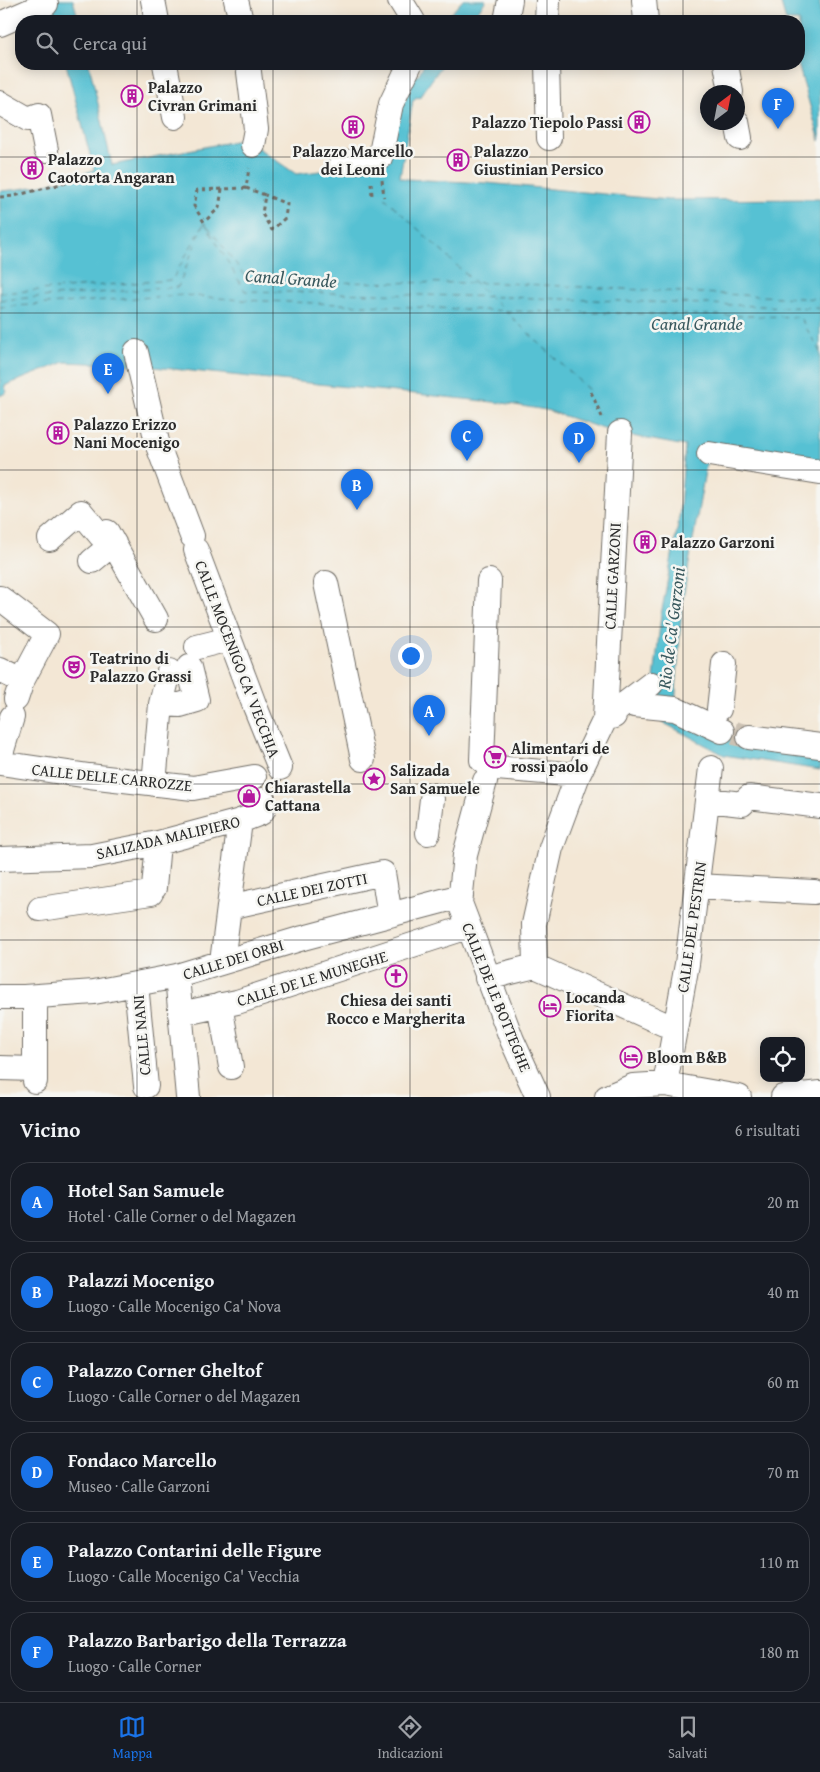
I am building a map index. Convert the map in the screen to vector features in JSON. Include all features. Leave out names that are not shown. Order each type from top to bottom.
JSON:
[{"type":"street","points":[[153,0],[156,15]]},
{"type":"street","points":[[236,0],[240,15]]},
{"type":"street","points":[[400,0],[410,15]]},
{"type":"street","points":[[507,15],[510,0]]},
{"type":"street","points":[[547,15],[548,0]]},
{"type":"street","points":[[644,0],[645,15]]},
{"type":"street","points":[[18,15],[45,2]]},
{"type":"street","points":[[0,24],[15,17]]},
{"type":"street","points":[[166,70],[175,117]]},
{"type":"street","points":[[249,70],[256,129],[253,146]]},
{"type":"street","points":[[341,163],[380,158],[392,104],[407,70]]},
{"type":"street","points":[[547,70],[549,138]]},
{"type":"street","points":[[727,70],[730,85]]},
{"type":"street","points":[[0,103],[28,120],[39,115],[46,150]]},
{"type":"street","name":"CALLE MOCENIGO CA' VECCHIA","points":[[136,352],[158,446],[229,639],[280,768]]},
{"type":"street","name":"CALLE GARZONI","points":[[613,429],[631,704]]},
{"type":"street","points":[[709,454],[820,472]]},
{"type":"street","points":[[50,539],[81,512],[101,536],[107,532],[156,619]]},
{"type":"street","points":[[92,561],[114,543]]},
{"type":"street","name":"CALLE DE LE BOTTEGHE","points":[[489,581],[488,770],[465,856],[459,930],[487,978],[538,1097]]},
{"type":"street","points":[[326,583],[363,759]]},
{"type":"street","points":[[0,598],[47,634],[17,699],[0,757]]},
{"type":"street","points":[[154,784],[160,704],[185,662],[229,639]]},
{"type":"street","points":[[160,704],[180,705],[197,700],[185,662]]},
{"type":"street","name":"CALLE DEL PESTRIN","points":[[665,1084],[670,1026],[687,964],[712,761],[719,722],[724,664]]},
{"type":"street","points":[[0,670],[17,699]]},
{"type":"street","points":[[535,966],[534,924],[551,848],[578,775],[631,704],[675,709],[719,722]]},
{"type":"street","points":[[749,737],[820,746]]},
{"type":"street","name":"CALLE DELLE CARROZZE","points":[[0,763],[193,788],[254,777]]},
{"type":"street","points":[[488,770],[578,775]]},
{"type":"street","points":[[708,800],[742,804],[749,797],[820,806]]},
{"type":"street","points":[[428,833],[432,798]]},
{"type":"street","name":"SALIZADA MALIPIERO","points":[[0,860],[92,856],[158,843],[240,821],[262,813],[264,800]]},
{"type":"street","points":[[222,962],[240,821]]},
{"type":"street","points":[[40,909],[153,890],[158,843]]},
{"type":"street","name":"CALLE DEI ZOTTI","points":[[229,907],[383,873],[390,915]]},
{"type":"street","points":[[697,886],[814,892]]},
{"type":"street","name":"CALLE DEI ORBI","points":[[0,997],[35,996],[94,1000],[136,984],[177,976],[303,938],[461,896]]},
{"type":"street","name":"CALLE DE LE MUNEGHE","points":[[180,1014],[237,1002],[459,930]]},
{"type":"street","points":[[487,978],[535,966],[670,1026]]},
{"type":"street","points":[[177,976],[188,1097]]},
{"type":"street","name":"CALLE NANI","points":[[136,984],[146,1086]]},
{"type":"street","points":[[0,1068],[32,1073],[35,996]]},
{"type":"street","points":[[220,1005],[231,1067]]},
{"type":"street","points":[[607,1097],[634,1086],[665,1084],[739,1097]]},
{"type":"street","points":[[783,1097],[820,1093]]},
{"type":"path","points":[[246,188],[253,146]]},
{"type":"path","points":[[0,197],[14,196],[85,178],[83,174]]},
{"type":"path","points":[[222,189],[219,208],[204,222],[194,206],[197,190],[246,188],[265,195],[287,204],[285,218],[272,230],[262,214],[265,195]]},
{"type":"path","points":[[591,392],[613,429]]},
{"type":"water","points":[[48,0],[73,0],[77,15],[52,15]]},
{"type":"water","points":[[463,0],[486,0],[475,15],[449,15]]},
{"type":"water","points":[[780,0],[820,0],[820,141],[800,70],[805,70],[805,15],[784,15]]},
{"type":"water","name":"Canal Grande","points":[[68,70],[90,70],[112,165],[245,139],[296,174],[355,167],[397,122],[414,76],[418,76],[421,70],[439,70],[419,98],[417,97],[413,100],[400,177],[405,179],[487,183],[668,200],[820,199],[820,467],[709,448],[682,604],[675,706],[722,733],[749,741],[820,751],[820,770],[724,755],[634,707],[654,680],[661,615],[679,519],[685,446],[616,433],[546,410],[503,403],[134,365],[65,362],[4,386],[7,392],[0,396],[0,191],[48,184],[94,170]]},
{"type":"ferry route","points":[[384,197],[591,392]]},
{"type":"ferry route","points":[[204,222],[245,291],[507,297],[818,308],[820,312]]},
{"type":"ferry route","points":[[0,300],[178,287],[204,223]]},
{"type":"ferry route","points":[[0,293],[172,280],[202,227]]},
{"type":"ferry route","points":[[208,227],[250,282],[504,283],[820,299]]},
{"type":"ferry route","points":[[0,307],[184,295],[241,300],[511,311],[800,317],[820,352]]},
{"type":"tunnel","points":[[734,733],[749,737]]},
{"type":"tunnel","points":[[432,799],[434,782]]},
{"type":"place","name":"Palazzo Civran Grimani","points":[[132,96]]},
{"type":"place","name":"Palazzo Tiepolo Passi","points":[[639,122]]},
{"type":"place","name":"Palazzo Marcello dei Leoni","points":[[353,127]]},
{"type":"place","name":"Palazzo Barbarigo della Terrazza","points":[[778,129]]},
{"type":"place","name":"Palazzo Giustinian Persico","points":[[458,160]]},
{"type":"place","name":"Palazzo Caotorta Angaran","points":[[32,168]]},
{"type":"place","name":"Palazzo Contarini delle Figure","points":[[108,394]]},
{"type":"place","name":"Palazzo Erizzo Nani Mocenigo","points":[[58,433]]},
{"type":"place","name":"Palazzo Corner Gheltof","points":[[467,461]]},
{"type":"place","name":"Fondaco Marcello","points":[[579,463]]},
{"type":"place","name":"Palazzi Mocenigo","points":[[357,510]]},
{"type":"place","name":"Palazzo Garzoni","points":[[645,542]]},
{"type":"place","name":"Teatrino di Palazzo Grassi","points":[[74,667]]},
{"type":"place","name":"Hotel San Samuele","points":[[429,736]]},
{"type":"place","name":"Alimentari de rossi paolo","points":[[495,757]]},
{"type":"place","name":"Salizada San Samuele","points":[[374,779]]},
{"type":"place","name":"Chiarastella Cattana","points":[[249,796]]},
{"type":"place","name":"Chiesa dei santi Rocco e Margherita","points":[[396,976]]},
{"type":"place","name":"Locanda Fiorita","points":[[550,1006]]},
{"type":"place","name":"Bloom B&B","points":[[631,1057]]},
{"type":"water label","name":"Rio de Ca' Garzoni","points":[[671,628]]}]
